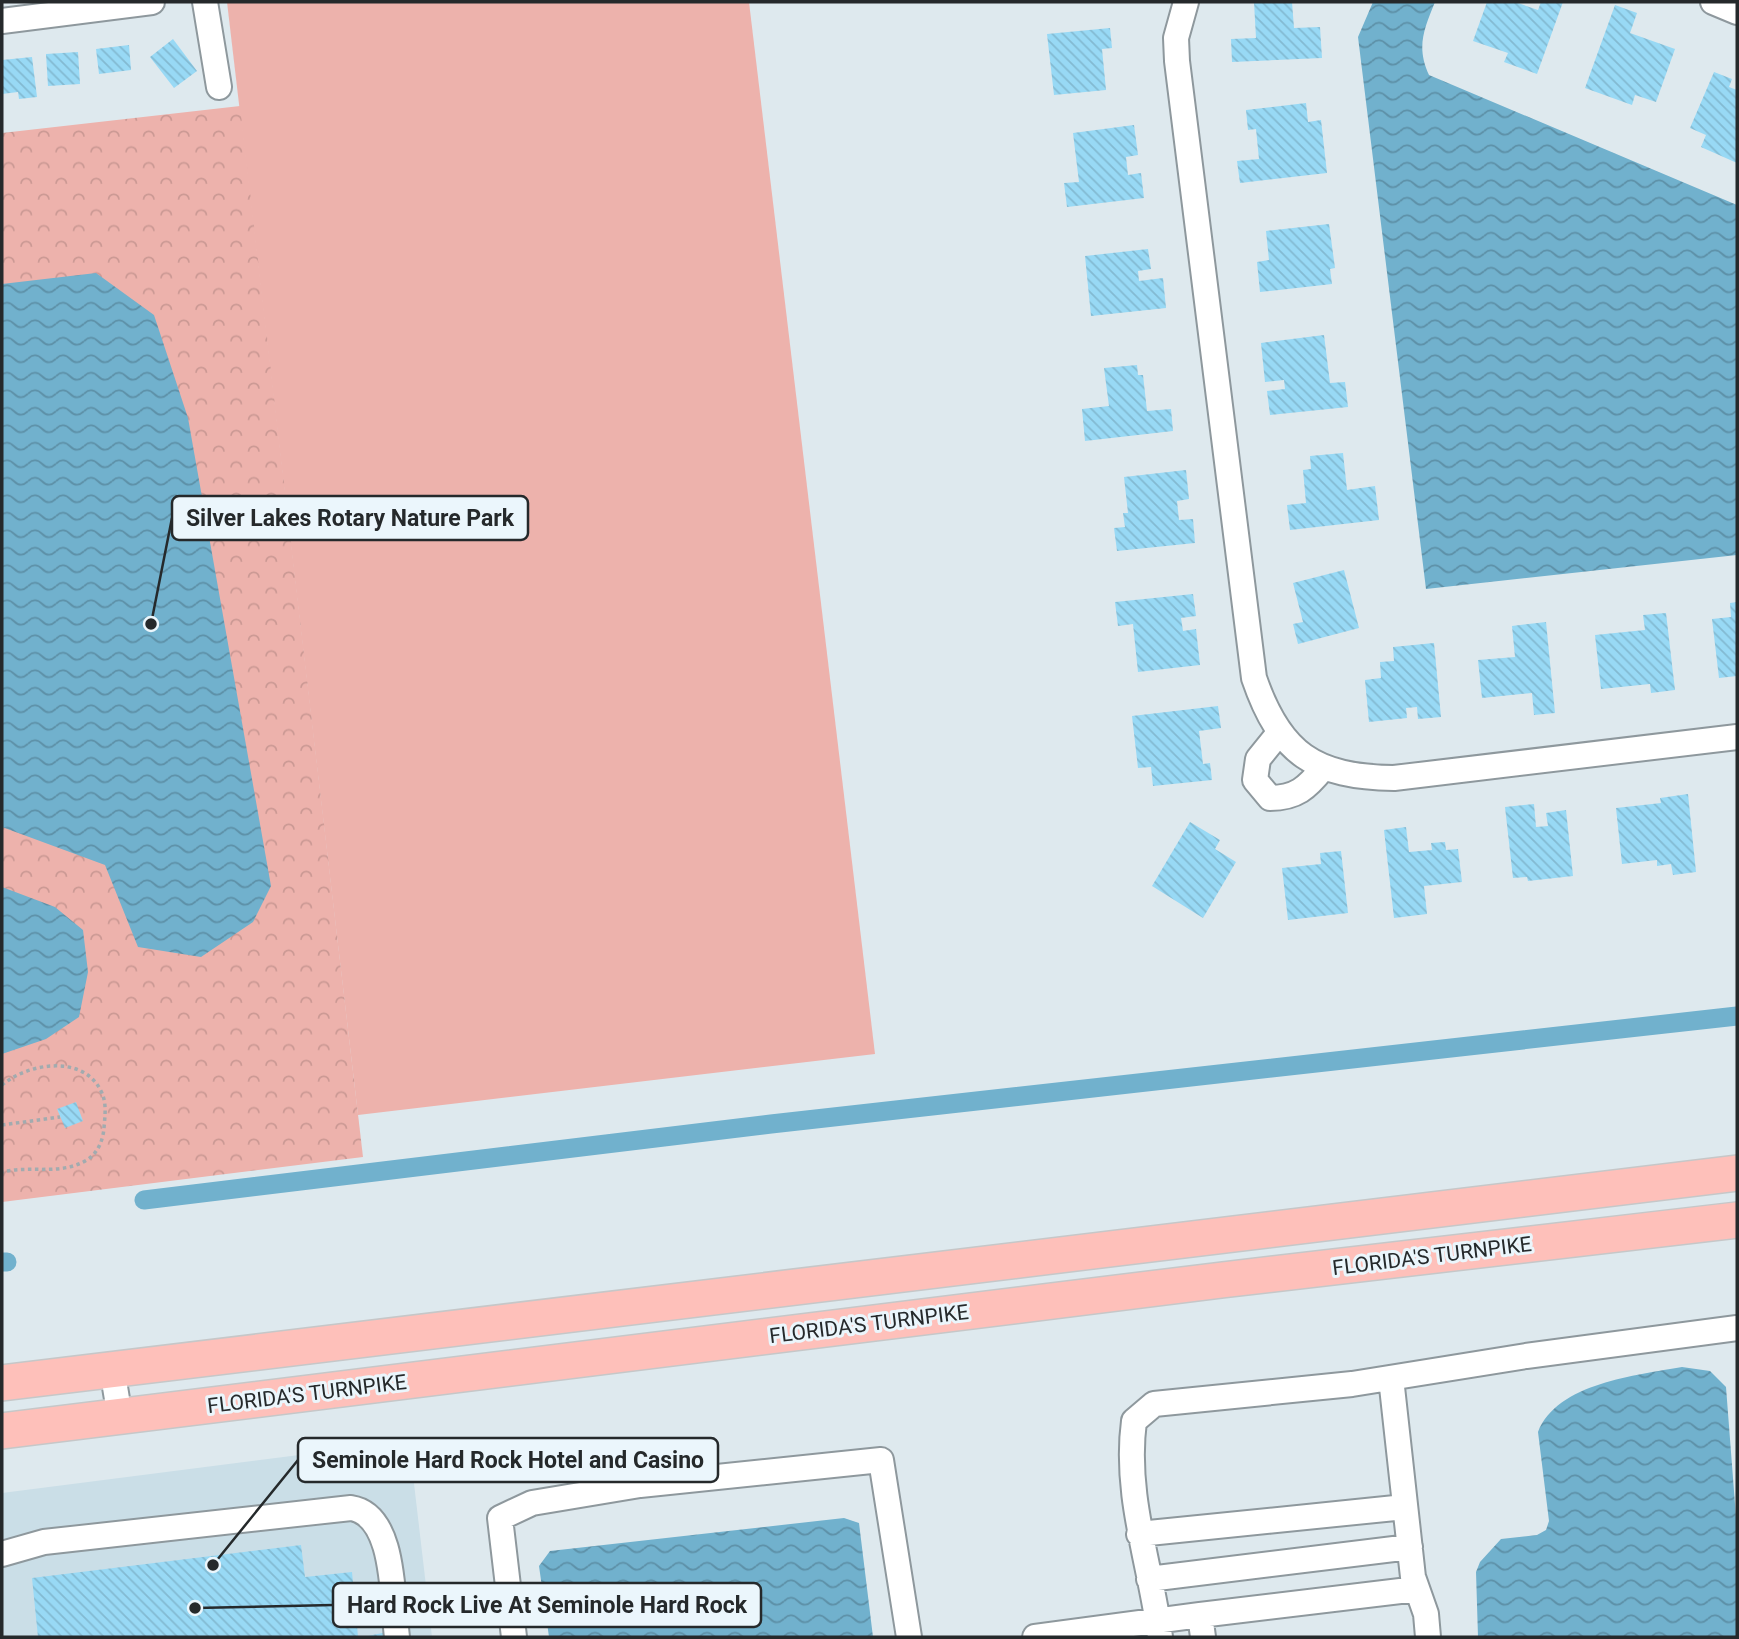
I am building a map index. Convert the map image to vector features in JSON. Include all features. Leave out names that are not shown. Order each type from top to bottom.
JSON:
[{"type":"highway","points":[[2,1383],[1737,1173]]},
{"type":"highway","name":"FLORIDA'S TURNPIKE","points":[[2,1432],[1222,1280],[1737,1220]]},
{"type":"street","points":[[2,21],[152,2]]},
{"type":"street","points":[[205,2],[219,87]]},
{"type":"street","points":[[1186,2],[1176,38],[1177,61],[1254,678],[1264,708],[1279,733],[1296,750],[1323,768],[1357,777],[1394,778],[1737,737]]},
{"type":"street","points":[[1713,2],[1737,12]]},
{"type":"street","points":[[1279,733],[1258,759],[1255,780],[1270,798],[1289,798],[1298,793],[1308,787],[1323,768]]},
{"type":"street","points":[[1159,1629],[1139,1534],[1131,1444],[1134,1421],[1154,1404],[1391,1378],[1526,1356],[1737,1328]]},
{"type":"street","points":[[112,1370],[120,1417]]},
{"type":"street","points":[[1391,1378],[1410,1547],[1417,1589],[1426,1614],[1428,1637]]},
{"type":"street","points":[[514,1637],[500,1518],[532,1503],[640,1485],[881,1460],[909,1637]]},
{"type":"street","points":[[1139,1534],[1405,1507]]},
{"type":"street","points":[[2,1554],[44,1542],[351,1508],[365,1510],[377,1524],[386,1548],[397,1637]]},
{"type":"street","points":[[1149,1579],[1410,1547]]},
{"type":"street","points":[[1035,1637],[1202,1626],[1417,1589]]},
{"type":"path","points":[[2,1085],[27,1070],[59,1066],[74,1068],[96,1082],[102,1092],[106,1112],[103,1137],[87,1160],[50,1170],[2,1172]]},
{"type":"path","points":[[2,1125],[60,1117]]},
{"type":"shaded area","points":[[409,1441],[432,1637],[2,1637],[2,1493]]},
{"type":"green space","points":[[227,2],[749,2],[875,1054],[358,1115]]},
{"type":"green space","points":[[240,106],[363,1157],[2,1202],[2,133]]},
{"type":"water","points":[[1373,2],[1435,2],[1422,47],[1429,75],[1737,205],[1737,555],[1426,589],[1358,37]]},
{"type":"water","points":[[96,273],[154,315],[188,418],[271,886],[253,922],[201,957],[138,947],[105,865],[2,827],[2,284]]},
{"type":"water","points":[[2,887],[55,907],[83,930],[88,972],[79,1017],[46,1039],[2,1054]]},
{"type":"water","points":[[1682,1367],[1710,1371],[1726,1387],[1737,1530],[1737,1637],[1478,1637],[1476,1572],[1480,1562],[1501,1539],[1537,1535],[1546,1530],[1549,1521],[1538,1432],[1548,1415],[1562,1402],[1600,1384]]},
{"type":"water","points":[[844,1518],[859,1523],[873,1637],[549,1637],[539,1566],[550,1551]]},
{"type":"building","points":[[1254,2],[1292,2],[1294,28],[1320,27],[1322,58],[1232,62],[1231,39],[1256,38]]},
{"type":"building","points":[[1487,2],[1515,2],[1538,10],[1541,2],[1563,2],[1537,74],[1504,62],[1508,53],[1473,41]]},
{"type":"building","points":[[1615,5],[1637,13],[1630,33],[1675,49],[1656,102],[1635,95],[1632,105],[1585,88]]},
{"type":"building","points":[[1110,28],[1112,48],[1102,49],[1106,90],[1054,95],[1047,34]]},
{"type":"building","points":[[173,39],[197,71],[174,88],[150,57]]},
{"type":"building","points":[[129,45],[131,70],[99,74],[96,49]]},
{"type":"building","points":[[78,52],[80,84],[48,86],[46,54]]},
{"type":"building","points":[[32,57],[37,97],[19,99],[18,92],[2,94],[2,60]]},
{"type":"building","points":[[1714,72],[1732,79],[1729,87],[1737,90],[1737,163],[1701,147],[1706,135],[1690,128]]},
{"type":"building","points":[[1306,103],[1308,122],[1321,120],[1327,173],[1240,183],[1237,161],[1259,159],[1256,129],[1248,130],[1246,110]]},
{"type":"building","points":[[1134,125],[1138,155],[1126,157],[1128,175],[1141,173],[1144,198],[1067,207],[1064,183],[1079,182],[1073,133]]},
{"type":"building","points":[[1329,224],[1335,268],[1330,269],[1332,284],[1260,292],[1257,262],[1269,260],[1266,231]]},
{"type":"building","points":[[1148,249],[1151,269],[1138,271],[1139,281],[1163,278],[1166,308],[1091,316],[1085,256]]},
{"type":"building","points":[[1324,335],[1330,383],[1345,382],[1348,407],[1270,415],[1267,391],[1285,389],[1284,380],[1265,382],[1261,343]]},
{"type":"building","points":[[1137,365],[1138,375],[1143,375],[1147,411],[1171,409],[1173,431],[1085,441],[1082,409],[1109,406],[1104,368]]},
{"type":"building","points":[[1343,453],[1347,490],[1375,486],[1379,520],[1290,530],[1287,505],[1306,503],[1303,470],[1311,469],[1310,456]]},
{"type":"building","points":[[1186,470],[1189,499],[1177,501],[1179,520],[1193,519],[1195,543],[1117,551],[1114,528],[1125,527],[1123,513],[1128,513],[1124,477]]},
{"type":"building","points":[[1344,570],[1359,628],[1298,644],[1293,624],[1303,622],[1293,583]]},
{"type":"building","points":[[1193,594],[1196,616],[1181,618],[1183,631],[1196,629],[1200,665],[1138,672],[1133,624],[1118,626],[1115,602]]},
{"type":"building","points":[[1737,602],[1737,676],[1719,678],[1712,619],[1731,617],[1730,603]]},
{"type":"building","points":[[1666,613],[1675,690],[1651,693],[1650,684],[1601,689],[1595,635],[1645,630],[1643,615]]},
{"type":"building","points":[[1546,622],[1555,713],[1534,715],[1532,693],[1482,698],[1478,660],[1515,657],[1512,626]]},
{"type":"building","points":[[1434,643],[1441,717],[1418,719],[1417,707],[1406,708],[1407,718],[1369,722],[1365,680],[1381,678],[1380,662],[1394,661],[1393,647]]},
{"type":"building","points":[[1218,706],[1221,728],[1199,731],[1203,764],[1210,763],[1212,780],[1153,786],[1151,767],[1138,768],[1132,716]]},
{"type":"building","points":[[1688,794],[1696,872],[1673,875],[1671,864],[1657,866],[1657,860],[1622,864],[1616,808],[1661,803],[1660,798]]},
{"type":"building","points":[[1534,804],[1536,827],[1548,826],[1546,813],[1566,810],[1573,876],[1528,881],[1527,877],[1513,878],[1505,807]]},
{"type":"building","points":[[1190,822],[1220,840],[1215,849],[1236,862],[1203,918],[1152,886]]},
{"type":"building","points":[[1406,827],[1409,852],[1432,850],[1431,843],[1445,842],[1446,850],[1458,849],[1462,882],[1424,886],[1427,914],[1394,918],[1384,830]]},
{"type":"building","points":[[1341,851],[1348,913],[1288,920],[1282,868],[1321,864],[1320,853]]},
{"type":"building","points":[[76,1102],[83,1121],[65,1128],[57,1109]]},
{"type":"building","points":[[301,1545],[305,1577],[352,1572],[358,1637],[38,1637],[32,1578]]},
{"type":"building","points":[[387,1632],[388,1637],[368,1637],[368,1636]]},
{"type":"waterway","points":[[144,1200],[771,1124],[1737,1016]]},
{"type":"waterway","points":[[2,1262],[7,1262]]},
{"type":"place","name":"Silver Lakes Rotary Nature Park","points":[[151,624]]},
{"type":"place","name":"Seminole Hard Rock Hotel and Casino","points":[[213,1565]]},
{"type":"place","name":"Hard Rock Live At Seminole Hard Rock","points":[[195,1608]]}]
